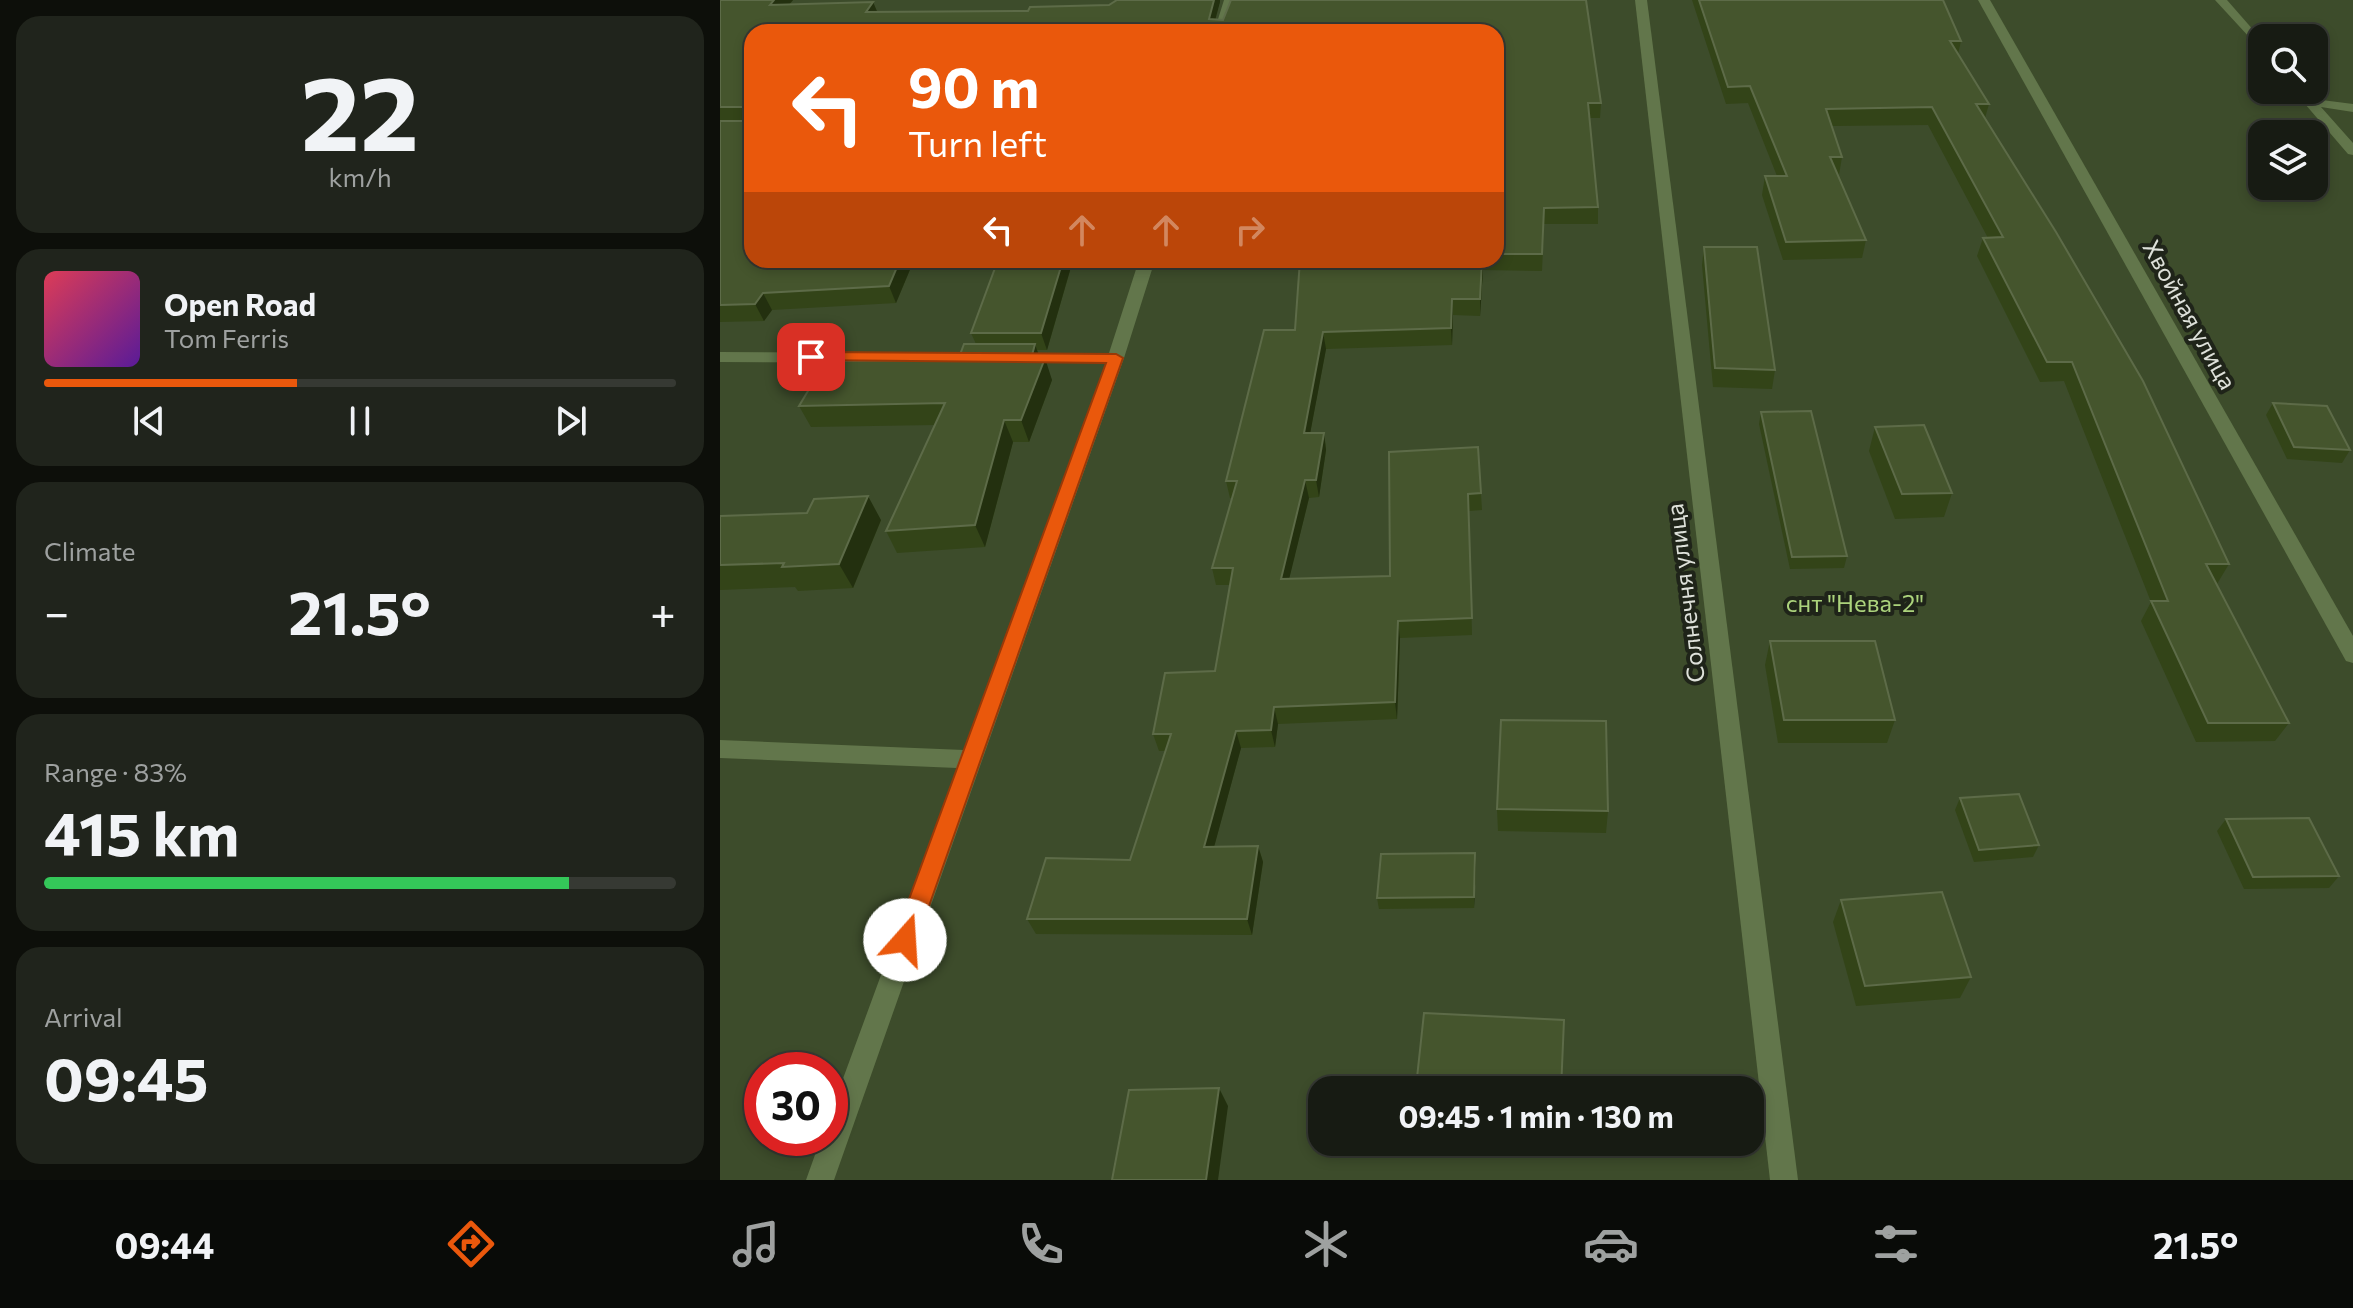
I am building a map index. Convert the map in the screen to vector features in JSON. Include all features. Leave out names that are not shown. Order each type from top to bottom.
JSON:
[{"type":"street","points":[[1222,24],[1230,0]]},
{"type":"street","name":"Солнечня улица","points":[[1641,0],[1784,1180]]},
{"type":"street","name":"Хвойная улица","points":[[1984,0],[2353,655]]},
{"type":"street","points":[[2221,0],[2248,31]]},
{"type":"street","points":[[2312,104],[2353,151]]},
{"type":"street","points":[[2324,104],[2353,108]]},
{"type":"street","points":[[820,1180],[969,759],[1116,358],[1144,268]]},
{"type":"street","points":[[720,357],[1116,358]]},
{"type":"street","points":[[720,749],[969,759]]},
{"type":"green space","name":"снт \"Нева-2\"","points":[[720,0],[2353,0],[2353,1180],[720,1180]]},
{"type":"building","points":[[720,0],[774,0],[770,5],[873,2],[866,12],[1028,11],[1030,7],[1109,5],[1117,0],[1214,0],[1209,19],[1223,20],[1231,0],[1586,0],[1601,103],[1588,103],[1598,207],[1544,208],[1542,254],[1504,254],[1504,24],[744,24],[744,107],[720,107]]},
{"type":"building","points":[[1699,0],[1943,0],[1961,41],[1950,41],[1989,104],[1976,104],[2056,232],[2143,381],[2229,564],[2206,564],[2289,723],[2208,723],[2151,601],[2168,601],[2072,362],[2047,362],[1983,238],[2003,237],[1932,107],[1826,109],[1842,157],[1830,157],[1866,240],[1786,242],[1765,176],[1787,176],[1750,86],[1728,87]]},
{"type":"building","points":[[720,121],[744,121],[744,268],[897,268],[889,286],[763,293],[755,304],[720,305]]},
{"type":"building","points":[[1704,247],[1757,247],[1775,370],[1715,368]]},
{"type":"building","points":[[995,268],[1061,268],[1041,333],[971,333]]},
{"type":"building","points":[[1299,268],[1482,268],[1480,299],[1452,299],[1451,328],[1323,332],[1304,433],[1324,433],[1316,480],[1305,480],[1281,579],[1390,576],[1389,452],[1478,447],[1481,493],[1468,494],[1472,618],[1398,621],[1395,702],[1274,707],[1271,730],[1236,731],[1204,847],[1258,846],[1247,919],[1027,919],[1046,858],[1130,860],[1171,734],[1153,734],[1165,673],[1215,671],[1233,568],[1212,568],[1237,481],[1226,481],[1264,330],[1295,330]]},
{"type":"building","points":[[964,344],[1035,344],[1031,359],[1045,358],[1021,420],[1004,420],[975,525],[886,531],[945,403],[799,406],[826,361],[958,360]]},
{"type":"building","points":[[2273,403],[2327,406],[2350,450],[2294,447]]},
{"type":"building","points":[[1811,411],[1847,556],[1792,557],[1761,412]]},
{"type":"building","points":[[1924,425],[1952,493],[1902,494],[1875,427]]},
{"type":"building","points":[[868,496],[839,564],[782,567],[784,563],[720,565],[720,516],[807,513],[814,499]]},
{"type":"building","points":[[1770,641],[1875,641],[1895,720],[1784,720]]},
{"type":"building","points":[[1501,720],[1606,721],[1608,811],[1497,809]]},
{"type":"building","points":[[2019,794],[2039,845],[1979,850],[1960,798]]},
{"type":"building","points":[[2309,818],[2339,876],[2253,877],[2226,819]]},
{"type":"building","points":[[1475,853],[1474,897],[1377,898],[1381,854]]},
{"type":"building","points":[[1942,892],[1971,977],[1865,986],[1841,900]]},
{"type":"building","points":[[1424,1013],[1564,1020],[1562,1076],[1417,1076]]},
{"type":"building","points":[[1219,1088],[1206,1180],[1112,1180],[1129,1090]]},
{"type":"route","points":[[811,357],[1116,358],[905,940]]}]
